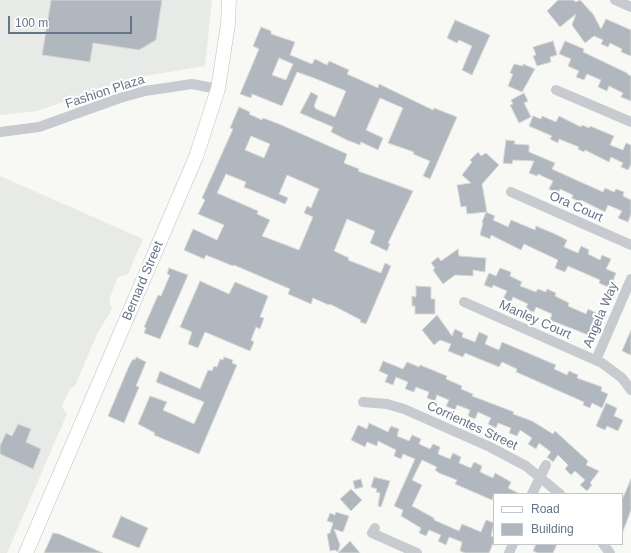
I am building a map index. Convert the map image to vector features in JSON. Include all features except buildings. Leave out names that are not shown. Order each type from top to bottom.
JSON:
[{"type":"street","name":"Bernard Street","points":[[26,553],[196,157],[218,89],[227,31],[229,0]]},
{"type":"street","points":[[615,0],[631,7]]},
{"type":"street","name":"Fashion Plaza","points":[[0,132],[39,127],[120,98],[152,90],[192,84],[218,89]]},
{"type":"street","points":[[556,90],[631,122]]},
{"type":"street","name":"Ora Court","points":[[511,192],[631,245]]},
{"type":"street","name":"Angela Way","points":[[596,360],[631,279]]},
{"type":"street","name":"Manley Court","points":[[464,302],[596,360],[613,370],[631,390]]},
{"type":"street","name":"Corrientes Street","points":[[363,402],[387,404],[404,409],[508,455],[540,476],[559,493]]},
{"type":"street","points":[[532,493],[546,465]]},
{"type":"street","points":[[375,528],[372,533],[417,553]]},
{"type":"street","points":[[604,545],[610,553]]},
{"type":"shaded area","points":[[0,0],[212,0],[205,66],[133,78],[37,111],[0,115]]},
{"type":"shaded area","points":[[0,176],[143,239],[128,274],[118,277],[109,300],[112,309],[97,334],[75,386],[70,389],[62,406],[67,414],[7,553],[0,553]]}]
